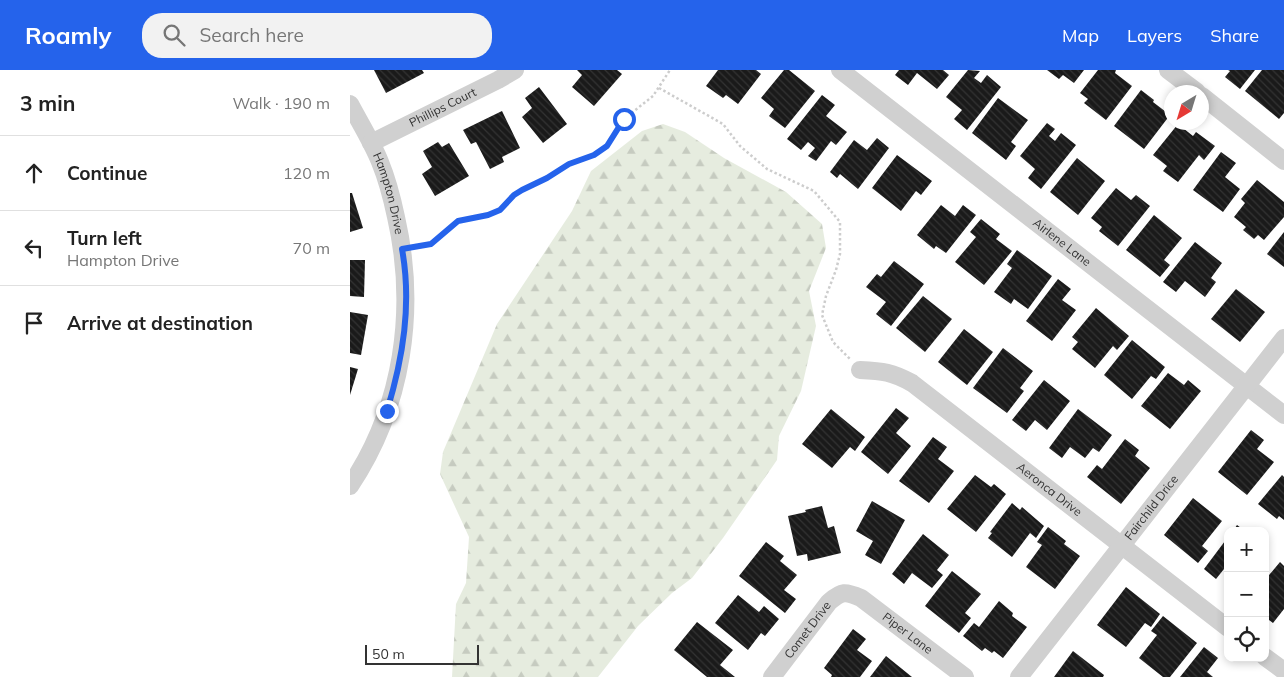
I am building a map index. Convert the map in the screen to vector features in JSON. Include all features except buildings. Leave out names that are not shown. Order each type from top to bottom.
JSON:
[{"type":"street","name":"Phillips Court","points":[[371,143],[498,80],[514,70]]},
{"type":"street","name":"Airlene Lane","points":[[840,70],[1284,415]]},
{"type":"street","points":[[1168,70],[1188,85]]},
{"type":"street","points":[[1209,102],[1284,161]]},
{"type":"street","name":"Hampton Drive","points":[[350,104],[371,143],[388,182],[406,270],[402,355],[395,386],[377,437],[366,461],[350,486]]},
{"type":"street","name":"Fairchild Drice","points":[[1018,677],[1284,338]]},
{"type":"street","name":"Aeronca Drive","points":[[860,370],[885,371],[898,375],[912,383],[1224,625]]},
{"type":"street","name":"Comet Drive","points":[[772,677],[829,602],[838,594],[848,592]]},
{"type":"street","name":"Piper Lane","points":[[848,592],[861,598],[965,677]]},
{"type":"street","points":[[1269,660],[1284,671]]},
{"type":"path","points":[[402,249],[431,244],[458,221],[488,215],[500,210],[514,195],[522,190],[547,178],[569,164],[594,155],[607,146],[624,119],[643,105],[659,88],[670,70]]},
{"type":"path","points":[[659,88],[722,124],[740,146],[767,169],[814,191],[840,222],[840,254],[826,296],[822,315],[833,342],[860,370]]},
{"type":"green space","points":[[663,124],[685,132],[724,158],[786,192],[822,224],[826,248],[809,291],[816,326],[801,391],[779,436],[777,460],[723,538],[692,578],[672,593],[638,626],[598,677],[452,677],[456,604],[466,583],[469,537],[440,474],[443,452],[497,324],[572,211],[591,171],[642,131]]},
{"type":"route","points":[[387,411],[402,355],[406,270],[402,249],[431,244],[458,221],[488,215],[500,210],[514,195],[522,190],[547,178],[569,164],[594,155],[607,146],[624,119]]}]
